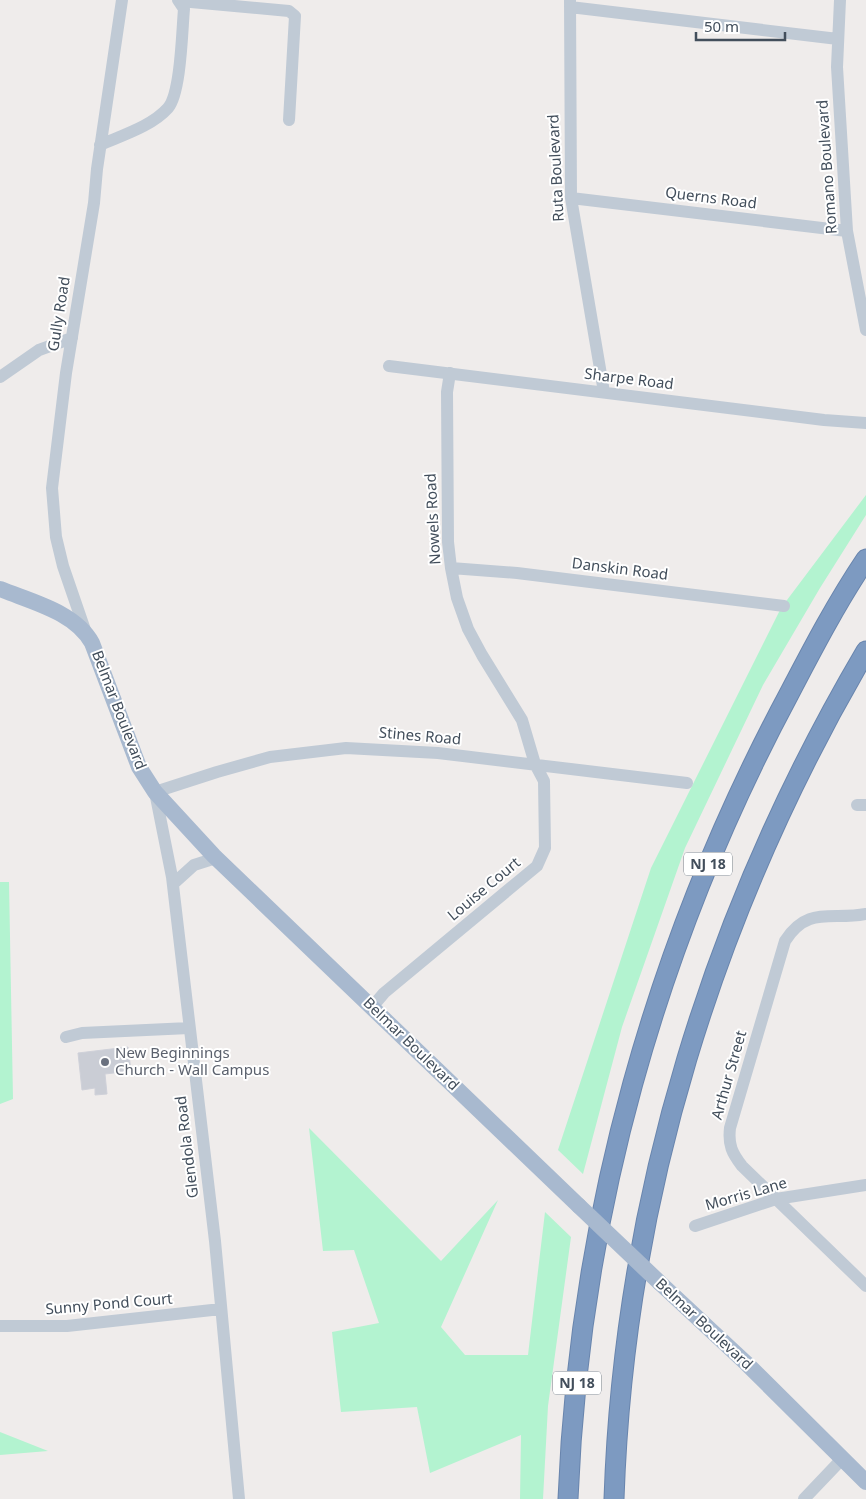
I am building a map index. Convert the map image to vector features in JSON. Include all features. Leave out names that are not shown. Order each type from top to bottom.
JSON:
[{"type":"highway","name":"NJ 18","points":[[568,1499],[576,1390],[593,1258],[605,1191],[636,1067],[657,1000],[688,913],[742,785],[834,609],[866,559]]},
{"type":"highway","name":"NJ 18","points":[[614,1499],[618,1422],[630,1305],[652,1187],[691,1042],[719,956],[746,889],[816,742],[866,651]]},
{"type":"main road","points":[[0,590],[55,612],[85,630]]},
{"type":"main road","name":"Belmar Boulevard","points":[[85,630],[92,643],[139,767],[155,792],[216,858],[373,1006],[579,1206],[746,1363],[866,1482]]},
{"type":"street","name":"Gully Road","points":[[85,630],[63,566],[52,505],[53,471],[94,203],[100,145],[122,0]]},
{"type":"street","points":[[100,145],[155,120],[170,106],[176,91],[184,8],[179,0]]},
{"type":"street","points":[[179,0],[290,11],[295,16],[289,120]]},
{"type":"street","name":"Romano Boulevard","points":[[840,0],[838,87],[847,231],[866,330]]},
{"type":"street","points":[[570,3],[838,39]]},
{"type":"street","name":"Ruta Boulevard","points":[[570,3],[571,198],[604,392]]},
{"type":"street","name":"Querns Road","points":[[571,198],[847,231]]},
{"type":"street","points":[[0,377],[39,350],[72,338]]},
{"type":"street","name":"Sharpe Road","points":[[389,366],[824,420],[866,423]]},
{"type":"street","name":"Nowels Road","points":[[450,374],[446,392],[448,542],[457,598],[468,629],[522,720],[535,764]]},
{"type":"street","name":"Danskin Road","points":[[451,568],[472,568],[517,573],[784,606]]},
{"type":"street","name":"Stines Road","points":[[155,792],[270,757],[346,748],[420,751],[687,783]]},
{"type":"street","name":"Louise Court","points":[[373,1006],[384,993],[541,862],[545,848],[544,781],[535,764]]},
{"type":"street","name":"Glendola Road","points":[[155,792],[173,884],[221,1309],[239,1499]]},
{"type":"street","points":[[173,884],[194,865],[216,858]]},
{"type":"street","name":"Arthur Street","points":[[866,914],[821,916],[805,920],[791,932],[783,947],[730,1128],[729,1140],[733,1154],[776,1199],[866,1286]]},
{"type":"street","points":[[66,1037],[82,1033],[190,1028]]},
{"type":"street","name":"Morris Lane","points":[[695,1226],[776,1199],[866,1185]]},
{"type":"street","name":"Sunny Pond Court","points":[[0,1326],[67,1326],[221,1309]]},
{"type":"street","points":[[804,1499],[842,1459]]},
{"type":"green space","points":[[866,495],[866,515],[820,588],[763,685],[685,848],[622,1027],[583,1174],[558,1150],[651,868],[781,608]]},
{"type":"green space","points":[[0,882],[9,882],[13,1099],[0,1104]]},
{"type":"green space","points":[[309,1128],[441,1261],[498,1200],[441,1327],[465,1355],[528,1355],[545,1212],[571,1237],[548,1406],[543,1499],[520,1499],[521,1435],[430,1473],[417,1407],[341,1412],[332,1332],[379,1323],[354,1250],[323,1251]]},
{"type":"green space","points":[[0,1432],[48,1451],[0,1455]]},
{"type":"building","name":"New Beginnings Church - Wall Campus","points":[[128,1047],[131,1071],[105,1074],[107,1094],[95,1095],[95,1088],[82,1090],[78,1053]]},
{"type":"place","name":"New Beginnings Church - Wall Campus","points":[[105,1062]]}]
